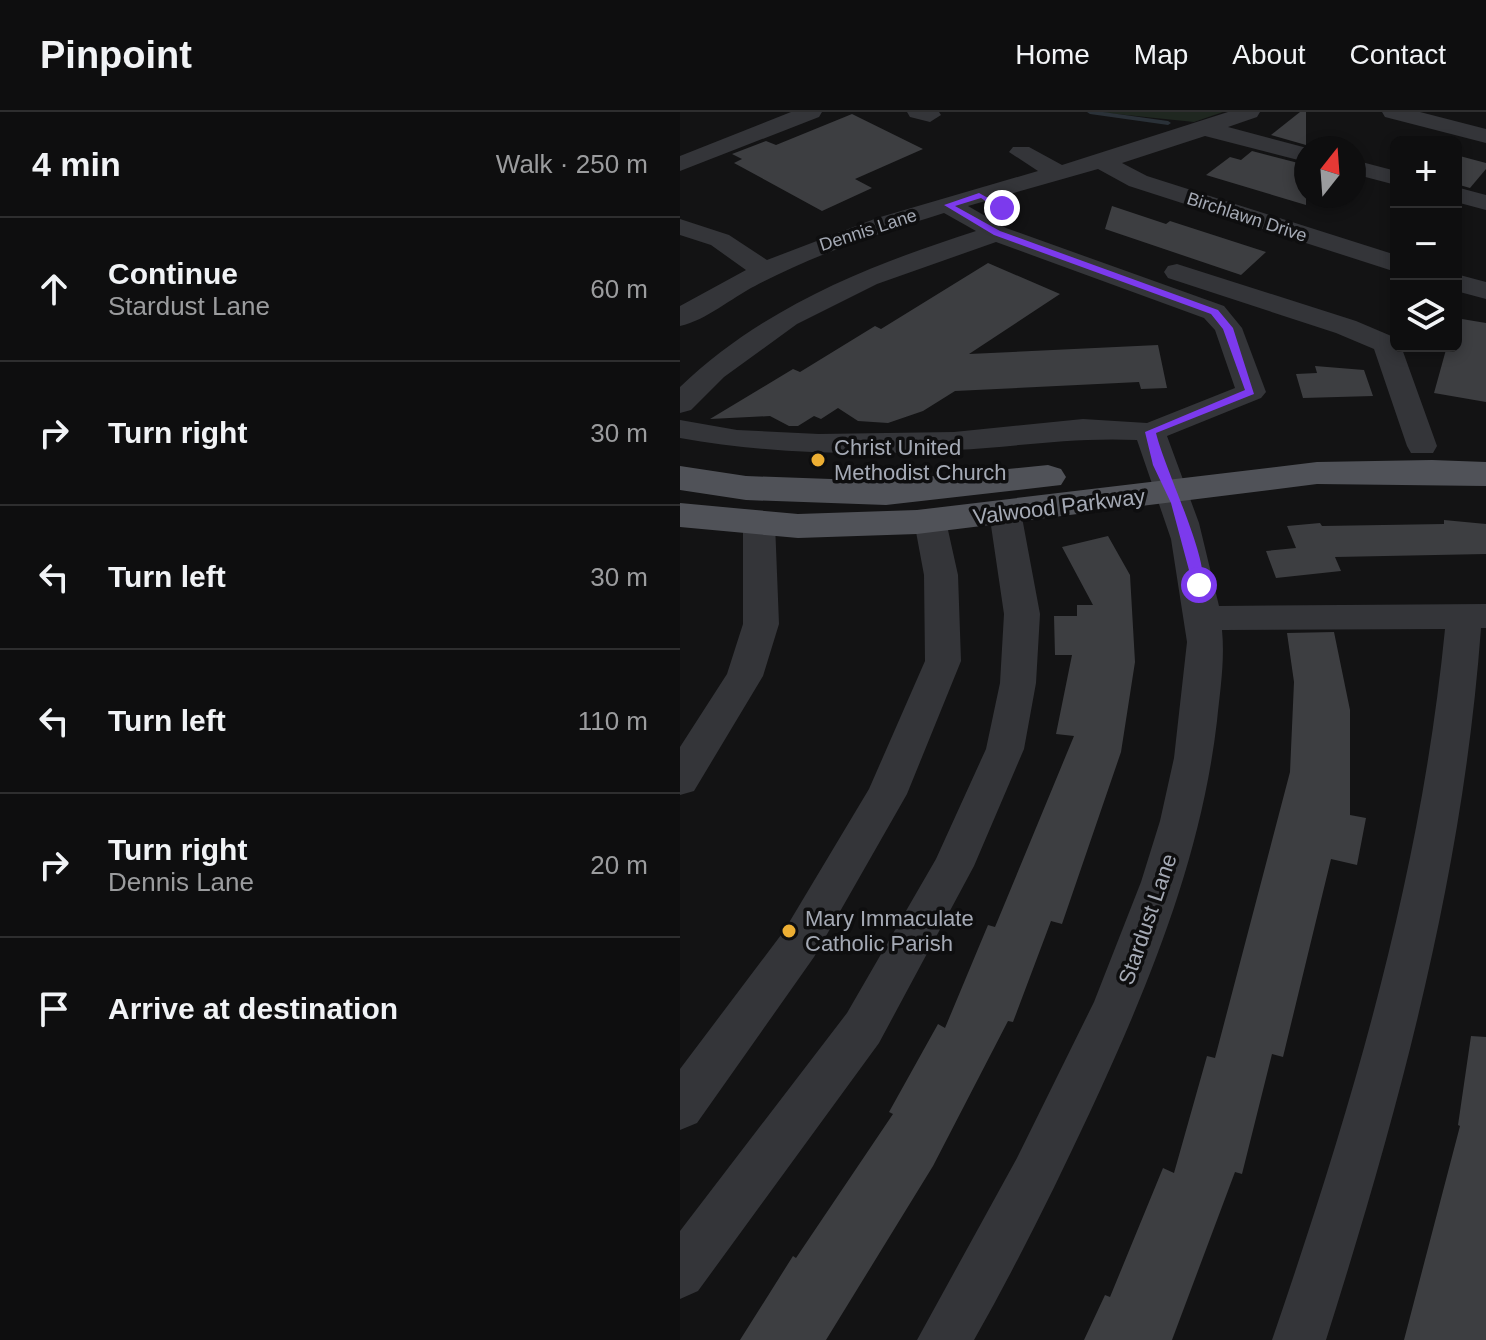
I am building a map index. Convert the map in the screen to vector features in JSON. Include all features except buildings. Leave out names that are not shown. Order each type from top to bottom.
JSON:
[{"type":"main road","name":"Valwood Parkway","points":[[680,478],[746,488],[886,493],[1312,447],[1486,447]]},
{"type":"main road","name":"Valwood Parkway","points":[[680,515],[798,526],[930,521],[1005,512],[1160,463],[1317,473],[1432,471],[1486,474]]},
{"type":"street","points":[[680,164],[811,112]]},
{"type":"street","points":[[1401,113],[1486,136]]},
{"type":"street","points":[[1222,118],[1294,150]]},
{"type":"street","name":"Dennis Lane","points":[[680,318],[764,270],[808,250],[1101,161],[1222,118]]},
{"type":"street","points":[[1021,152],[1059,173]]},
{"type":"street","name":"Birchlawn Drive","points":[[1101,161],[1138,181],[1390,262]]},
{"type":"street","points":[[1366,170],[1390,176]]},
{"type":"street","points":[[982,195],[1002,208],[1087,243],[1346,327],[1386,344],[1422,446]]},
{"type":"street","points":[[1462,196],[1486,203]]},
{"type":"street","points":[[680,429],[737,439],[819,443],[954,441],[1083,428],[1160,463],[1251,392],[1228,328],[1214,312],[997,233],[948,205]]},
{"type":"street","points":[[680,227],[720,240],[764,270]]},
{"type":"street","points":[[680,404],[705,377],[782,318],[886,269],[997,233]]},
{"type":"street","points":[[784,237],[808,250]]},
{"type":"street","points":[[1462,284],[1486,291]]},
{"type":"street","name":"Stardust Lane","points":[[944,1340],[972,1295],[1042,1159],[1123,991],[1180,821],[1199,730],[1206,645],[1199,585],[1160,463]]},
{"type":"street","points":[[680,1273],[863,1028],[953,866],[1005,749],[1018,683],[1022,614],[1005,512]]},
{"type":"street","points":[[680,1107],[799,944],[887,794],[943,661],[941,575],[930,521]]},
{"type":"street","points":[[680,780],[745,676],[761,624],[759,523]]},
{"type":"street","points":[[1202,618],[1475,616],[1460,690],[1429,893],[1363,1148],[1299,1340]]},
{"type":"shaded area","points":[[1097,112],[1223,112],[1194,122]]},
{"type":"waterway","points":[[1090,112],[1168,123]]},
{"type":"place","name":"Christ United Methodist Church","points":[[818,460]]},
{"type":"place","name":"Mary Immaculate Catholic Parish","points":[[789,931]]},
{"type":"route","points":[[1002,208],[982,195],[948,205],[997,233],[1214,312],[1228,328],[1251,392],[1150,432],[1158,465],[1177,503],[1199,585]]}]
